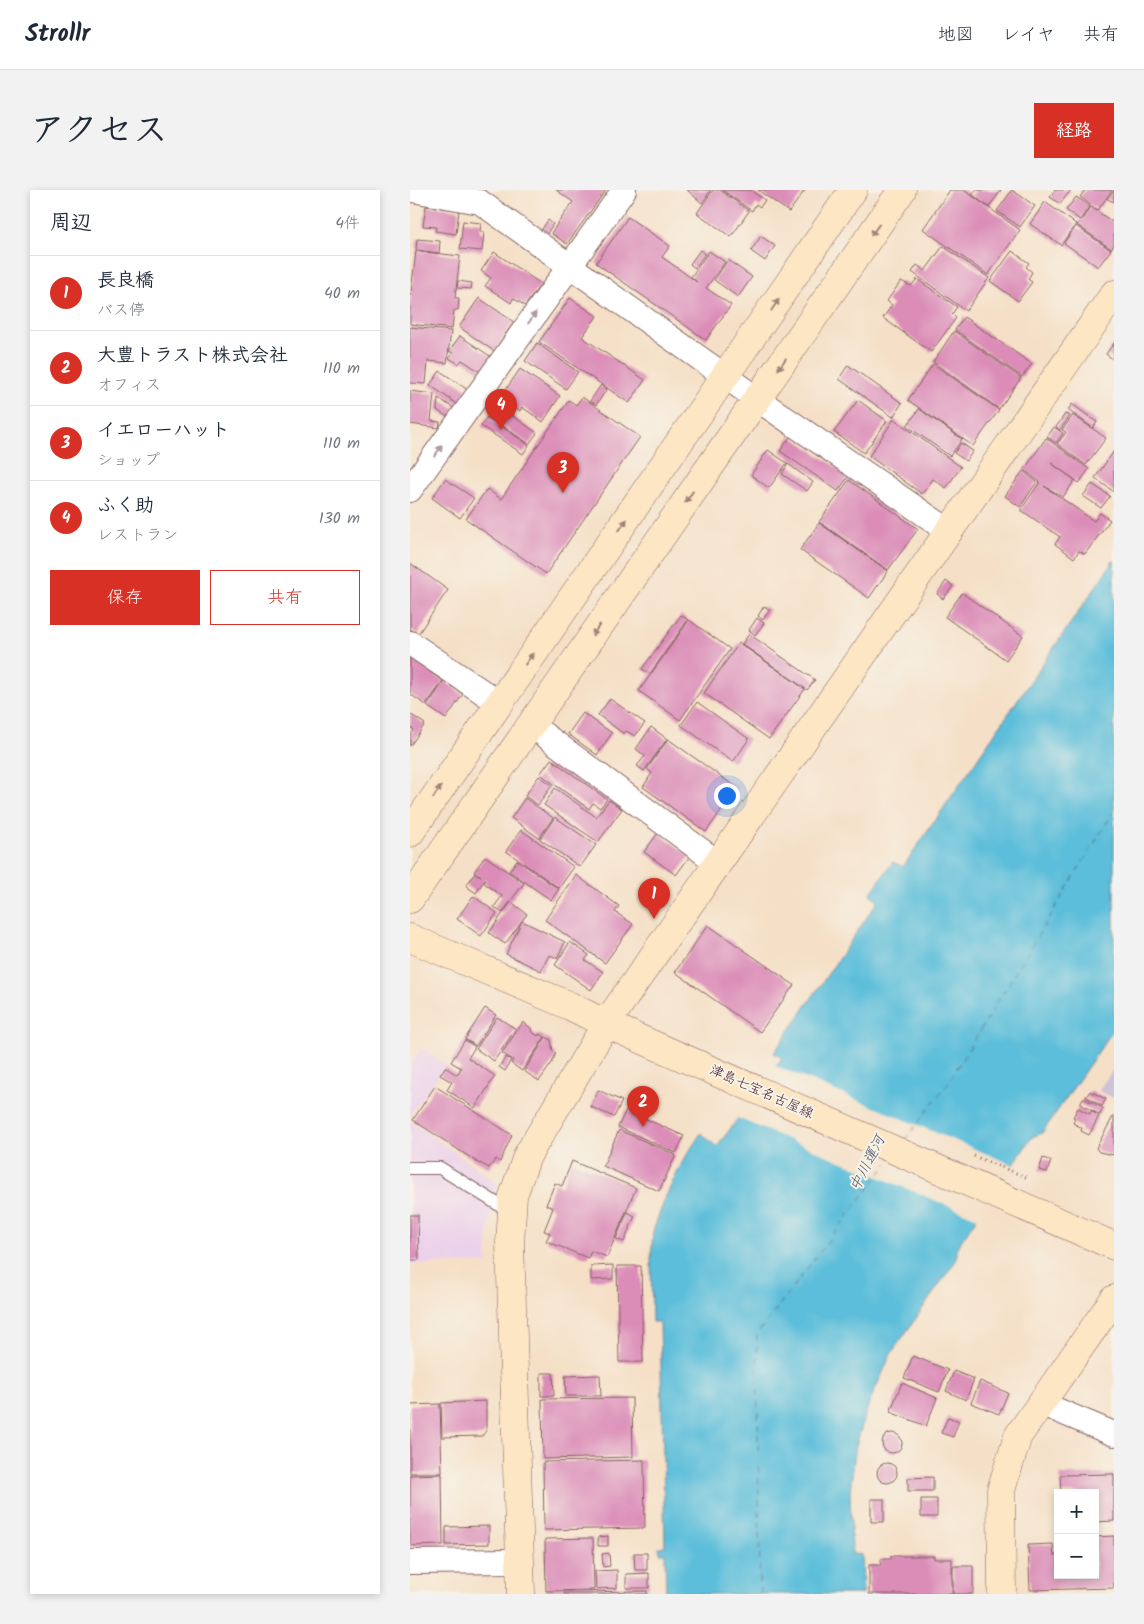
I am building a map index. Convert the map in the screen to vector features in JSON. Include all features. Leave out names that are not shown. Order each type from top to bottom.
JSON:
[{"type":"street","points":[[412,190],[480,202],[570,264],[757,399],[949,531]]},
{"type":"street","points":[[410,490],[624,190]]},
{"type":"street","points":[[410,833],[853,190]]},
{"type":"street","points":[[410,899],[902,190]]},
{"type":"street","points":[[521,1594],[510,1243],[513,1196],[527,1156],[606,1024],[1114,294]]},
{"type":"street","points":[[410,643],[498,703]]},
{"type":"street","points":[[531,725],[718,863]]},
{"type":"street","name":"津島七宝名古屋線","points":[[410,938],[570,1006],[606,1024],[1114,1246]]},
{"type":"street","points":[[1002,1594],[1001,1490],[1018,1436],[1114,1299]]},
{"type":"street","points":[[1040,1403],[1114,1434]]},
{"type":"street","points":[[410,1562],[520,1561]]},
{"type":"lane","points":[[410,1168],[440,1168],[512,1213]]},
{"type":"shaded area","points":[[422,1048],[446,1065],[410,1115],[410,1065]]},
{"type":"shaded area","points":[[1114,1068],[1114,1098],[1098,1091]]},
{"type":"shaded area","points":[[410,1121],[496,1182],[488,1234],[487,1263],[410,1264]]},
{"type":"water","name":"中川運河","points":[[1114,560],[1114,1029],[1042,1133],[1032,1137],[957,1247],[957,1259],[891,1354],[869,1403],[856,1445],[850,1491],[852,1554],[862,1554],[863,1594],[666,1594],[665,1553],[660,1553],[659,1547],[665,1546],[660,1322],[652,1322],[651,1260],[653,1231],[666,1196],[683,1161],[701,1133],[717,1147],[782,1058],[774,1053],[878,901],[870,894],[893,862],[903,867]]},
{"type":"pier","points":[[773,1065],[1016,1166],[980,1219],[735,1117]]},
{"type":"building","points":[[556,190],[606,190],[567,244],[551,233],[573,202]]},
{"type":"building","points":[[687,190],[711,190],[702,203]]},
{"type":"building","points":[[713,190],[720,190],[749,211],[731,237],[697,213]]},
{"type":"building","points":[[722,190],[750,190],[765,200],[760,207],[756,204],[752,211]]},
{"type":"building","points":[[758,190],[805,190],[789,212]]},
{"type":"building","points":[[950,190],[964,190],[1020,230],[988,275],[923,229]]},
{"type":"building","points":[[976,190],[1001,190],[989,207],[972,195]]},
{"type":"building","points":[[1012,190],[1035,206],[1020,227],[997,211]]},
{"type":"building","points":[[1055,190],[1071,190],[1060,204],[1050,197]]},
{"type":"building","points":[[1085,190],[1112,190],[1098,210],[1080,197]]},
{"type":"building","points":[[1114,190],[1114,202],[1107,199]]},
{"type":"building","points":[[1076,197],[1090,206],[1080,220],[1066,210]]},
{"type":"building","points":[[1045,202],[1076,224],[1061,245],[1030,224]]},
{"type":"building","points":[[426,206],[459,210],[456,234],[435,231],[436,227],[423,226]]},
{"type":"building","points":[[1091,207],[1114,223],[1114,245],[1111,249],[1077,225]]},
{"type":"building","points":[[628,217],[670,246],[662,257],[697,282],[691,277],[709,251],[725,262],[706,288],[731,305],[706,340],[596,263]]},
{"type":"building","points":[[548,220],[553,224],[546,235],[540,232]]},
{"type":"building","points":[[463,221],[481,223],[480,232],[484,232],[482,251],[460,249]]},
{"type":"building","points":[[1076,226],[1111,250],[1098,267],[1064,243]]},
{"type":"building","points":[[761,236],[775,246],[765,261],[751,251]]},
{"type":"building","points":[[417,239],[440,241],[439,253],[416,250]]},
{"type":"building","points":[[943,246],[989,278],[966,311],[912,272],[917,265],[925,271]]},
{"type":"building","points":[[700,250],[705,254],[695,268],[690,264]]},
{"type":"building","points":[[416,251],[460,256],[455,298],[459,298],[458,310],[454,310],[452,329],[410,324],[410,301]]},
{"type":"building","points":[[1012,251],[1029,263],[1026,267],[1032,272],[1028,279],[1032,282],[1018,301],[990,281]]},
{"type":"building","points":[[494,252],[541,284],[525,306],[513,298],[511,303],[485,286],[491,278],[481,271]]},
{"type":"building","points":[[728,260],[752,277],[738,297],[714,280]]},
{"type":"building","points":[[917,279],[957,307],[952,314],[956,318],[931,352],[883,318],[892,305],[887,301],[901,281],[911,286]]},
{"type":"building","points":[[458,281],[472,283],[471,289],[457,288]]},
{"type":"building","points":[[479,298],[514,322],[494,351],[459,327]]},
{"type":"building","points":[[570,298],[597,316],[582,337],[645,380],[629,403],[539,342]]},
{"type":"building","points":[[964,317],[1032,364],[1022,377],[955,330]]},
{"type":"building","points":[[410,327],[451,331],[447,363],[428,361],[426,384],[410,383]]},
{"type":"building","points":[[954,331],[1021,378],[999,409],[933,362]]},
{"type":"building","points":[[460,336],[493,358],[482,373],[462,360],[459,364],[449,358],[453,353],[449,351]]},
{"type":"building","points":[[537,343],[578,372],[566,389],[525,361]]},
{"type":"building","points":[[1114,343],[1114,360],[1106,354]]},
{"type":"building","points":[[933,364],[999,410],[973,446],[908,400]]},
{"type":"building","points":[[848,365],[902,403],[893,417],[839,379]]},
{"type":"building","points":[[520,369],[560,396],[543,422],[522,407],[520,411],[500,398]]},
{"type":"building","points":[[440,371],[468,390],[458,405],[430,385]]},
{"type":"building","points":[[601,385],[607,389],[596,405],[590,401]]},
{"type":"building","points":[[410,391],[434,394],[431,421],[440,422],[439,428],[410,424]]},
{"type":"building","points":[[582,397],[640,437],[546,574],[466,519],[487,489],[501,499],[569,400],[576,405]]},
{"type":"building","points":[[438,398],[455,409],[449,418],[437,410]]},
{"type":"building","points":[[858,400],[887,421],[864,453],[834,432]]},
{"type":"building","points":[[496,404],[537,433],[529,444],[488,416]]},
{"type":"building","points":[[1072,404],[1097,422],[1093,428],[1068,410]]},
{"type":"building","points":[[919,409],[962,439],[950,456],[907,426]]},
{"type":"building","points":[[1065,414],[1070,416],[1060,430],[1056,427]]},
{"type":"building","points":[[1073,415],[1106,438],[1086,465],[1057,444],[1066,432],[1062,430]]},
{"type":"building","points":[[487,417],[529,445],[523,454],[481,426]]},
{"type":"building","points":[[894,419],[961,467],[946,488],[933,479],[922,494],[869,456]]},
{"type":"building","points":[[1054,427],[1063,433],[1056,443],[1047,437]]},
{"type":"building","points":[[791,436],[849,476],[838,491],[780,451]]},
{"type":"building","points":[[1046,438],[1089,469],[1079,483],[1075,480],[1063,497],[1044,486],[1094,521],[1100,513],[1110,520],[1085,554],[1079,551],[1074,558],[1055,544],[1060,537],[1021,510],[1040,482],[1024,470]]},
{"type":"building","points":[[961,443],[973,451],[966,461],[954,453]]},
{"type":"building","points":[[768,450],[787,463],[769,488],[751,475]]},
{"type":"building","points":[[1114,451],[1114,492],[1095,478]]},
{"type":"building","points":[[788,464],[813,482],[807,491],[782,474]]},
{"type":"building","points":[[1023,471],[1037,482],[1020,507],[1005,496]]},
{"type":"building","points":[[445,479],[474,498],[460,518],[432,498]]},
{"type":"building","points":[[849,480],[918,529],[888,570],[819,522]]},
{"type":"building","points":[[1092,484],[1110,496],[1101,508],[1083,496]]},
{"type":"building","points":[[819,523],[888,571],[869,598],[800,550]]},
{"type":"building","points":[[410,563],[448,590],[418,634],[410,629]]},
{"type":"building","points":[[946,581],[953,586],[943,599],[937,594]]},
{"type":"building","points":[[962,593],[1023,636],[1006,660],[945,617]]},
{"type":"building","points":[[764,606],[770,610],[763,620],[758,616]]},
{"type":"building","points":[[681,615],[688,620],[650,674],[642,669]]},
{"type":"building","points":[[757,618],[764,623],[755,635],[749,630]]},
{"type":"building","points":[[689,620],[730,649],[680,720],[639,691]]},
{"type":"building","points":[[749,634],[815,680],[807,690],[742,644]]},
{"type":"building","points":[[739,643],[805,689],[769,739],[704,693]]},
{"type":"building","points":[[410,658],[443,681],[426,705],[410,694]]},
{"type":"building","points":[[444,681],[463,694],[446,719],[427,706]]},
{"type":"building","points":[[610,699],[645,723],[635,736],[626,731],[624,734],[598,715]]},
{"type":"building","points":[[697,702],[749,739],[733,762],[681,725]]},
{"type":"building","points":[[583,713],[612,733],[597,755],[568,734]]},
{"type":"building","points":[[410,714],[425,724],[410,746],[410,735],[414,730],[410,727]]},
{"type":"building","points":[[651,727],[667,739],[644,771],[637,766],[645,756],[636,749]]},
{"type":"building","points":[[668,739],[737,788],[706,832],[643,787],[652,773],[647,769]]},
{"type":"building","points":[[551,759],[607,799],[600,808],[593,803],[589,809],[540,774]]},
{"type":"building","points":[[539,776],[552,785],[538,805],[525,796]]},
{"type":"building","points":[[555,788],[596,817],[609,800],[622,809],[598,842],[544,805]]},
{"type":"building","points":[[525,798],[553,818],[539,838],[511,818]]},
{"type":"building","points":[[555,817],[596,845],[580,867],[540,839]]},
{"type":"building","points":[[521,830],[574,867],[559,888],[506,851]]},
{"type":"building","points":[[658,833],[690,856],[676,875],[644,852]]},
{"type":"building","points":[[485,856],[524,883],[502,913],[494,907],[502,896],[484,883],[485,879],[476,893],[466,886],[475,873],[481,876],[474,872]]},
{"type":"building","points":[[517,860],[559,889],[551,900],[509,871]]},
{"type":"building","points":[[576,875],[619,906],[615,912],[633,924],[605,963],[545,920]]},
{"type":"building","points":[[473,896],[497,913],[481,936],[457,919]]},
{"type":"building","points":[[511,902],[527,914],[505,944],[489,933]]},
{"type":"building","points":[[522,921],[565,942],[557,958],[549,955],[541,971],[506,954]]},
{"type":"building","points":[[708,925],[794,985],[760,1032],[675,972]]},
{"type":"building","points":[[570,942],[589,955],[585,960],[603,972],[591,990],[555,965]]},
{"type":"building","points":[[485,1008],[496,1015],[476,1046],[465,1039]]},
{"type":"building","points":[[497,1017],[516,1029],[494,1061],[476,1049]]},
{"type":"building","points":[[523,1022],[538,1036],[539,1034],[545,1037],[522,1071],[511,1063],[513,1060],[502,1053]]},
{"type":"building","points":[[546,1037],[551,1040],[553,1052],[556,1053],[552,1063],[539,1081],[524,1071]]},
{"type":"building","points":[[465,1040],[475,1047],[468,1058],[495,1076],[475,1108],[447,1090],[452,1082],[440,1075],[445,1067],[457,1075],[461,1068],[451,1062]]},
{"type":"building","points":[[506,1057],[511,1060],[505,1071],[499,1067]]},
{"type":"building","points":[[435,1086],[512,1135],[500,1162],[496,1159],[489,1168],[480,1164],[413,1120]]},
{"type":"building","points":[[598,1090],[622,1101],[614,1117],[591,1107]]},
{"type":"building","points":[[1090,1091],[1106,1099],[1102,1106],[1086,1097]]},
{"type":"building","points":[[1083,1098],[1103,1108],[1100,1115],[1080,1104]]},
{"type":"building","points":[[1078,1108],[1090,1114],[1091,1111],[1099,1116],[1089,1135],[1081,1131],[1082,1128],[1073,1123],[1075,1118],[1073,1117]]},
{"type":"building","points":[[626,1110],[684,1136],[676,1153],[618,1127]]},
{"type":"building","points":[[1114,1115],[1114,1155],[1099,1152],[1096,1148]]},
{"type":"building","points":[[619,1130],[676,1155],[659,1191],[603,1166]]},
{"type":"building","points":[[1043,1158],[1051,1161],[1047,1172],[1039,1170]]},
{"type":"building","points":[[572,1161],[636,1188],[607,1257],[591,1251],[588,1258],[546,1241],[550,1233],[544,1231],[553,1208],[546,1205],[555,1183],[562,1186]]},
{"type":"building","points":[[627,1212],[635,1216],[624,1242],[616,1239]]},
{"type":"building","points":[[410,1215],[418,1215],[419,1260],[410,1260]]},
{"type":"building","points":[[613,1265],[613,1279],[591,1280],[591,1266]]},
{"type":"building","points":[[617,1266],[641,1266],[643,1362],[619,1362]]},
{"type":"building","points":[[913,1356],[948,1370],[939,1392],[904,1378]]},
{"type":"building","points":[[954,1371],[974,1379],[966,1400],[946,1391]]},
{"type":"building","points":[[541,1373],[553,1373],[554,1396],[541,1396]]},
{"type":"building","points":[[600,1375],[601,1396],[566,1396],[565,1376]]},
{"type":"building","points":[[980,1381],[1008,1393],[999,1414],[971,1403]]},
{"type":"building","points":[[902,1383],[937,1398],[926,1426],[890,1412]]},
{"type":"building","points":[[632,1398],[633,1457],[543,1459],[542,1399]]},
{"type":"building","points":[[486,1401],[486,1431],[482,1436],[442,1437],[441,1403]]},
{"type":"building","points":[[440,1404],[442,1473],[410,1473],[410,1405]]},
{"type":"building","points":[[948,1417],[959,1421],[953,1437],[941,1433]]},
{"type":"building","points":[[892,1433],[899,1436],[902,1443],[899,1450],[892,1453],[885,1450],[882,1443],[885,1436]]},
{"type":"building","points":[[644,1460],[645,1528],[544,1530],[543,1462]]},
{"type":"building","points":[[887,1463],[894,1466],[897,1473],[894,1480],[887,1483],[880,1480],[877,1473],[880,1466]]},
{"type":"building","points":[[442,1474],[443,1545],[410,1546],[410,1475]]},
{"type":"building","points":[[1114,1474],[1114,1521],[1099,1522],[1099,1489],[1061,1489],[1060,1475]]},
{"type":"building","points":[[933,1477],[933,1491],[908,1491],[908,1478]]},
{"type":"building","points":[[871,1499],[884,1499],[884,1522],[871,1522]]},
{"type":"building","points":[[921,1499],[937,1499],[937,1517],[921,1517]]},
{"type":"building","points":[[489,1526],[489,1544],[446,1545],[446,1527]]},
{"type":"building","points":[[608,1536],[608,1546],[598,1546],[598,1537]]},
{"type":"building","points":[[1114,1536],[1114,1588],[1030,1590],[1028,1545],[1053,1544],[1054,1579],[1099,1579],[1099,1537]]},
{"type":"building","points":[[593,1538],[594,1590],[546,1591],[545,1539]]},
{"type":"building","points":[[609,1553],[610,1566],[603,1567],[602,1554]]},
{"type":"building","points":[[634,1553],[647,1553],[647,1570],[635,1570]]},
{"type":"building","points":[[891,1556],[934,1556],[934,1559],[952,1559],[952,1594],[869,1594],[869,1565],[881,1565],[881,1559],[891,1559]]},
{"type":"building","points":[[953,1566],[973,1566],[973,1594],[953,1594]]},
{"type":"building","points":[[617,1570],[617,1588],[596,1589],[595,1571]]},
{"type":"building","points":[[649,1573],[649,1588],[626,1588],[626,1574]]},
{"type":"building","points":[[647,1591],[647,1594],[564,1594],[564,1592]]},
{"type":"ferry route","points":[[905,1140],[948,1083],[1114,811]]},
{"type":"ferry route","points":[[760,1594],[757,1334],[888,1163]]},
{"type":"place","name":"ふく助","points":[[501,430]]},
{"type":"place","name":"イエローハット","points":[[563,493]]},
{"type":"place","name":"長良橋","points":[[654,919]]},
{"type":"place","name":"大豊トラスト株式会社","points":[[643,1127]]}]
